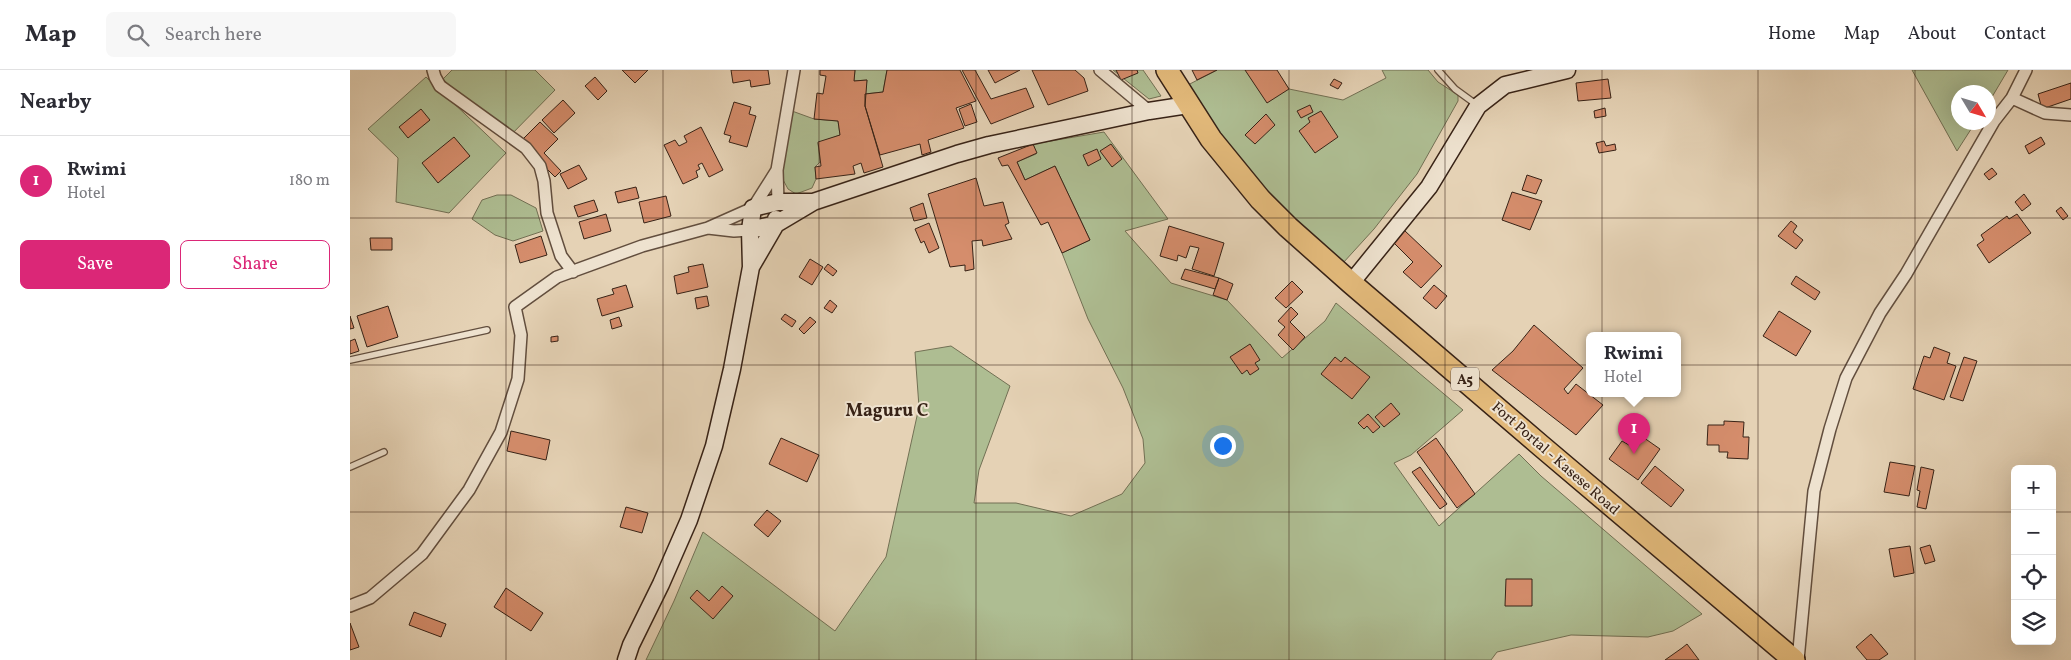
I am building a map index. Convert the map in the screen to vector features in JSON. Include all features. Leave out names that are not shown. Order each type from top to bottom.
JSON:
[{"type":"highway","name":"Fort Portal - Kasese Road","points":[[1167,70],[1211,139],[1260,199],[1350,283],[1794,660]]},
{"type":"street","points":[[433,70],[434,77],[440,86],[526,148],[540,166],[544,181],[547,213],[561,256],[573,272]]},
{"type":"street","points":[[752,267],[776,224],[778,202],[777,170],[794,70]]},
{"type":"street","points":[[1100,70],[1149,111]]},
{"type":"street","points":[[1350,283],[1429,187],[1478,106],[1505,85],[1567,70]]},
{"type":"street","points":[[1798,660],[1814,492],[1830,429],[1846,378],[1880,313],[1906,274],[1994,121],[2012,98],[2026,70]]},
{"type":"street","points":[[2012,98],[2045,113],[2071,115]]},
{"type":"street","points":[[708,228],[734,231],[750,230],[776,224],[813,202],[928,162],[989,145],[1149,111],[1188,105]]},
{"type":"street","points":[[626,660],[689,520],[714,446],[732,369],[752,267],[750,230],[753,208],[777,170]]},
{"type":"street","points":[[350,606],[370,598],[422,554],[469,490],[501,432],[518,379],[521,335],[515,307],[557,277],[642,246],[708,228],[731,216],[753,208],[778,202],[813,202]]},
{"type":"lane","points":[[1438,70],[1455,89],[1478,106]]},
{"type":"lane","points":[[350,360],[487,330]]},
{"type":"lane","points":[[350,467],[384,452]]},
{"type":"green space","points":[[452,70],[535,70],[555,90],[506,140],[443,79]]},
{"type":"green space","points":[[855,70],[887,70],[883,92],[865,94],[867,80],[854,81]]},
{"type":"green space","points":[[1113,70],[1143,70],[1161,96],[1149,99]]},
{"type":"green space","points":[[1217,70],[1276,70],[1289,89],[1343,100],[1386,78],[1382,70],[1428,70],[1438,82],[1458,95],[1458,101],[1417,174],[1374,229],[1343,263],[1282,212],[1184,87]]},
{"type":"green space","points":[[1912,70],[2008,70],[1996,90],[1996,85],[1951,85],[1951,130],[1970,130],[1957,151]]},
{"type":"green space","points":[[426,77],[506,153],[449,213],[396,202],[398,158],[368,129]]},
{"type":"green space","points":[[792,111],[814,119],[838,121],[840,135],[818,143],[820,162],[815,167],[816,179],[812,188],[796,194],[788,189],[781,176]]},
{"type":"green space","points":[[1104,132],[1168,219],[1125,231],[1171,283],[1227,300],[1282,358],[1325,321],[1336,303],[1463,410],[1411,455],[1394,463],[1439,526],[1519,454],[1541,476],[1702,614],[1673,631],[1648,637],[1571,635],[1497,652],[1491,660],[646,660],[674,601],[703,532],[835,631],[886,557],[919,407],[915,352],[951,346],[1010,386],[979,470],[974,503],[1016,503],[1071,516],[1122,494],[1145,463],[1143,439],[1123,388],[1088,319],[1062,253],[1090,240],[1055,166],[1025,180],[1017,162],[1036,154],[1033,144]]},
{"type":"green space","points":[[497,195],[511,195],[536,208],[543,231],[513,241],[495,235],[472,219],[482,200]]},
{"type":"building","points":[[622,70],[648,70],[635,83]]},
{"type":"building","points":[[731,70],[768,70],[770,84],[751,87],[750,80],[733,83]]},
{"type":"building","points":[[820,70],[855,70],[854,81],[867,80],[865,106],[883,167],[864,173],[861,163],[853,166],[855,174],[816,179],[815,167],[821,166],[818,142],[840,135],[838,121],[814,119],[817,93],[823,94],[826,76],[820,75]]},
{"type":"building","points":[[887,70],[960,70],[976,101],[956,108],[964,128],[928,140],[931,152],[922,155],[920,144],[880,155],[865,106],[865,94],[883,92]]},
{"type":"building","points":[[962,70],[975,70],[991,99],[1026,88],[1034,107],[991,124]]},
{"type":"building","points":[[988,70],[1020,70],[995,83]]},
{"type":"building","points":[[1032,70],[1075,70],[1084,78],[1088,91],[1048,105]]},
{"type":"building","points":[[1116,70],[1137,70],[1138,73],[1121,80]]},
{"type":"building","points":[[1192,70],[1217,70],[1197,80]]},
{"type":"building","points":[[1245,70],[1277,70],[1289,89],[1267,103]]},
{"type":"building","points":[[595,77],[607,91],[598,100],[585,86]]},
{"type":"building","points":[[1334,79],[1342,83],[1338,89],[1330,85]]},
{"type":"building","points":[[1608,79],[1611,98],[1578,101],[1576,83]]},
{"type":"building","points":[[2071,83],[2071,99],[2042,109],[2038,94]]},
{"type":"building","points":[[563,100],[575,113],[554,133],[542,120]]},
{"type":"building","points":[[734,102],[751,107],[749,114],[756,116],[747,147],[729,142],[731,136],[724,134]]},
{"type":"building","points":[[971,104],[977,122],[965,126],[959,109]]},
{"type":"building","points":[[1310,105],[1313,112],[1301,118],[1297,111]]},
{"type":"building","points":[[1605,108],[1606,116],[1595,118],[1594,111]]},
{"type":"building","points":[[421,109],[430,120],[408,138],[399,127]]},
{"type":"building","points":[[1321,111],[1338,137],[1315,153],[1299,131],[1310,122],[1308,118]]},
{"type":"building","points":[[1266,114],[1275,125],[1255,144],[1245,135]]},
{"type":"building","points":[[540,122],[558,139],[544,153],[561,171],[555,177],[520,142]]},
{"type":"building","points":[[701,127],[723,170],[709,177],[702,163],[698,165],[700,169],[696,171],[698,177],[683,184],[664,145],[675,140],[679,146],[687,142],[684,136]]},
{"type":"building","points":[[454,137],[470,156],[438,183],[422,163]]},
{"type":"building","points":[[2041,137],[2045,144],[2029,154],[2025,146]]},
{"type":"building","points":[[1604,141],[1606,146],[1615,144],[1616,150],[1599,153],[1596,143]]},
{"type":"building","points":[[1033,144],[1037,153],[1017,162],[1025,180],[1055,166],[1090,240],[1062,253],[1048,222],[1041,225],[1008,165],[1002,166],[998,158]]},
{"type":"building","points":[[1111,144],[1122,159],[1112,167],[1100,151]]},
{"type":"building","points":[[1097,149],[1101,159],[1088,166],[1083,155]]},
{"type":"building","points":[[579,165],[587,179],[568,189],[560,174]]},
{"type":"building","points":[[1992,168],[1997,174],[1989,180],[1984,174]]},
{"type":"building","points":[[1527,175],[1542,180],[1536,194],[1522,190]]},
{"type":"building","points":[[976,178],[984,206],[1003,202],[1009,223],[1005,225],[1012,239],[983,246],[982,240],[972,241],[974,269],[965,271],[965,265],[950,267],[928,194]]},
{"type":"building","points":[[636,187],[639,198],[618,203],[615,192]]},
{"type":"building","points":[[1512,192],[1542,201],[1530,230],[1502,220]]},
{"type":"building","points":[[2024,194],[2031,204],[2022,211],[2015,202]]},
{"type":"building","points":[[666,196],[671,216],[644,223],[639,202]]},
{"type":"building","points":[[594,200],[598,211],[578,217],[574,206]]},
{"type":"building","points":[[923,203],[927,218],[914,221],[910,208]]},
{"type":"building","points":[[2061,207],[2068,216],[2063,220],[2056,211]]},
{"type":"building","points":[[606,214],[611,231],[584,239],[579,222]]},
{"type":"building","points":[[2017,214],[2031,233],[1989,263],[1977,245],[1984,240],[1981,235],[2007,216],[2009,219]]},
{"type":"building","points":[[1791,221],[1797,226],[1793,232],[1803,240],[1796,249],[1778,236]]},
{"type":"building","points":[[929,223],[939,248],[929,253],[924,241],[921,243],[915,229]]},
{"type":"building","points":[[1169,226],[1224,243],[1214,276],[1192,269],[1199,248],[1190,246],[1186,258],[1178,255],[1177,261],[1160,256]]},
{"type":"building","points":[[1404,230],[1442,266],[1421,288],[1403,272],[1413,262],[1393,242]]},
{"type":"building","points":[[541,236],[547,255],[520,263],[515,245]]},
{"type":"building","points":[[370,238],[392,238],[392,250],[371,250]]},
{"type":"building","points":[[810,259],[823,267],[812,285],[799,277]]},
{"type":"building","points":[[703,264],[708,287],[677,294],[674,276],[689,272],[688,267]]},
{"type":"building","points":[[828,264],[837,271],[833,276],[824,269]]},
{"type":"building","points":[[1185,269],[1219,278],[1215,289],[1181,279]]},
{"type":"building","points":[[1796,276],[1820,292],[1815,300],[1791,284]]},
{"type":"building","points":[[1219,278],[1233,284],[1227,300],[1213,295]]},
{"type":"building","points":[[1292,281],[1303,292],[1286,308],[1275,298]]},
{"type":"building","points":[[626,285],[633,307],[602,316],[597,299],[614,294],[612,289]]},
{"type":"building","points":[[1434,285],[1447,296],[1436,309],[1423,298]]},
{"type":"building","points":[[707,296],[709,306],[697,309],[695,298]]},
{"type":"building","points":[[830,300],[837,306],[832,313],[824,308]]},
{"type":"building","points":[[388,306],[398,337],[367,347],[357,316]]},
{"type":"building","points":[[1291,307],[1298,314],[1290,322],[1305,337],[1293,350],[1278,335],[1285,327],[1278,321]]},
{"type":"building","points":[[1779,311],[1811,331],[1796,356],[1763,336]]},
{"type":"building","points":[[785,314],[796,321],[792,327],[781,319]]},
{"type":"building","points":[[350,316],[354,328],[350,329]]},
{"type":"building","points":[[619,317],[622,326],[612,329],[610,320]]},
{"type":"building","points":[[810,317],[816,322],[804,334],[799,329]]},
{"type":"building","points":[[1534,325],[1583,368],[1564,389],[1568,394],[1576,384],[1586,392],[1586,397],[1593,397],[1603,405],[1576,435],[1492,370],[1513,351]]},
{"type":"building","points":[[558,336],[558,341],[551,342],[551,337]]},
{"type":"building","points":[[355,339],[359,351],[350,354],[350,341]]},
{"type":"building","points":[[1250,344],[1260,360],[1255,363],[1259,369],[1250,375],[1247,370],[1242,374],[1230,357]]},
{"type":"building","points":[[1934,347],[1950,353],[1947,363],[1956,366],[1944,400],[1913,389],[1924,356],[1930,358]]},
{"type":"building","points":[[1335,357],[1341,362],[1345,357],[1370,377],[1352,399],[1321,374]]},
{"type":"building","points":[[1964,357],[1977,361],[1963,401],[1950,397]]},
{"type":"building","points":[[1391,403],[1400,414],[1384,427],[1375,417]]},
{"type":"building","points":[[1368,414],[1380,427],[1373,433],[1367,426],[1364,429],[1358,423]]},
{"type":"building","points":[[1724,421],[1744,422],[1743,437],[1749,437],[1748,459],[1727,458],[1728,452],[1719,452],[1719,445],[1707,445],[1708,425],[1724,425]]},
{"type":"building","points":[[511,431],[550,440],[546,460],[507,451]]},
{"type":"building","points":[[1637,433],[1660,449],[1638,480],[1609,459],[1622,441],[1629,445]]},
{"type":"building","points":[[781,438],[819,455],[807,482],[769,464]]},
{"type":"building","points":[[1436,438],[1475,494],[1457,508],[1417,452]]},
{"type":"building","points":[[1890,462],[1915,466],[1909,496],[1884,492]]},
{"type":"building","points":[[1655,466],[1684,490],[1671,507],[1641,483]]},
{"type":"building","points":[[1420,467],[1447,504],[1440,509],[1412,472]]},
{"type":"building","points":[[1921,467],[1934,470],[1926,509],[1917,507],[1920,491],[1917,490]]},
{"type":"building","points":[[626,507],[648,513],[642,533],[620,527]]},
{"type":"building","points":[[767,510],[781,521],[768,537],[754,525]]},
{"type":"building","points":[[1930,545],[1935,561],[1925,564],[1920,548]]},
{"type":"building","points":[[1910,546],[1914,573],[1894,577],[1889,549]]},
{"type":"building","points":[[1506,579],[1532,579],[1532,606],[1505,606]]},
{"type":"building","points":[[722,586],[733,596],[713,619],[690,598],[697,590],[709,601]]},
{"type":"building","points":[[506,588],[543,613],[531,631],[494,607]]},
{"type":"building","points":[[414,612],[446,624],[441,637],[409,625]]},
{"type":"building","points":[[350,623],[359,647],[350,650]]},
{"type":"building","points":[[1871,634],[1888,654],[1879,660],[1867,660],[1856,647]]},
{"type":"building","points":[[1687,644],[1699,660],[1665,660],[1682,648]]},
{"type":"place","name":"Rwimi","points":[[1634,454]]},
{"type":"district","name":"Maguru C","points":[[887,410]]}]
